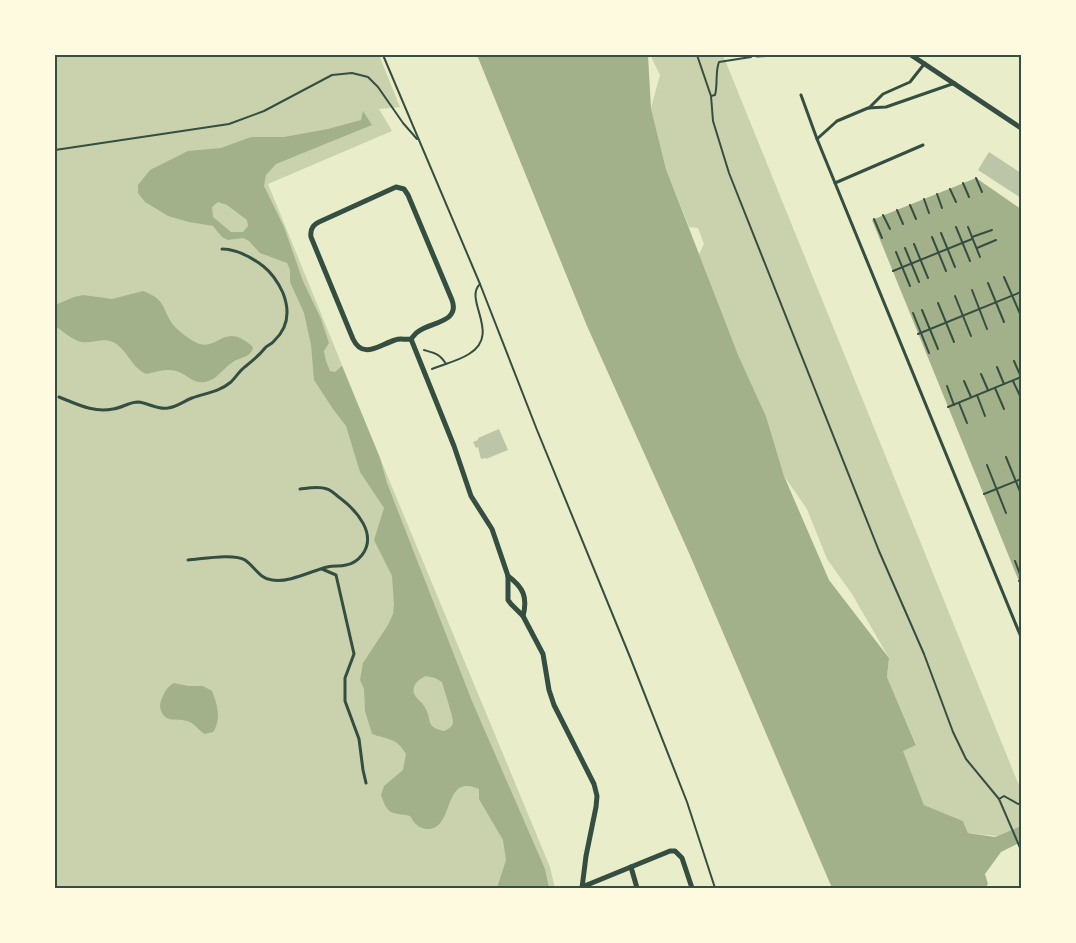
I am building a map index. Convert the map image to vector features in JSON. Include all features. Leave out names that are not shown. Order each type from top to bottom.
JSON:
[{"type":"street","points":[[911,55],[1021,128]]},
{"type":"street","points":[[396,187],[404,189],[407,193],[454,305],[450,317],[419,331],[411,339],[396,340],[366,351],[358,347],[353,339],[311,234],[312,226],[316,223],[396,187]]},
{"type":"street","points":[[411,339],[454,446],[469,492],[492,528],[508,576],[508,600],[523,616],[543,654],[549,690],[554,705],[594,784],[597,796],[582,887]]},
{"type":"street","points":[[508,576],[518,584],[524,593],[526,603],[523,616]]},
{"type":"street","points":[[582,887],[670,851],[675,851],[682,858],[692,888]]},
{"type":"street","points":[[631,867],[638,888]]},
{"type":"lane","points":[[757,56],[773,55]]},
{"type":"lane","points":[[817,139],[838,121],[868,108],[883,94],[910,82],[925,63]]},
{"type":"lane","points":[[868,108],[886,107],[917,98],[955,83]]},
{"type":"lane","points":[[801,94],[817,139],[1021,637]]},
{"type":"lane","points":[[835,183],[922,144]]},
{"type":"lane","points":[[59,397],[78,406],[101,410],[140,402],[157,408],[167,408],[221,389],[231,382],[245,366],[255,360],[283,332],[288,320],[288,309],[280,288],[267,269],[239,252],[222,249]]},
{"type":"lane","points":[[188,560],[232,556],[244,560],[261,576],[270,580],[290,579],[326,567],[347,565],[358,560],[365,551],[368,538],[363,522],[348,504],[328,489],[318,487],[300,489]]},
{"type":"lane","points":[[322,569],[336,575],[354,654],[345,678],[345,701],[359,739],[366,783]]},
{"type":"path","points":[[383,55],[480,284],[659,730],[696,827],[715,888]]},
{"type":"path","points":[[697,55],[711,96],[713,121],[729,173],[879,551],[924,654],[953,732],[966,759],[1000,799],[1021,850]]},
{"type":"path","points":[[711,96],[715,95],[717,90],[717,67],[719,62],[757,56]]},
{"type":"path","points":[[55,150],[229,124],[264,111],[332,75],[352,73],[368,77],[378,87],[418,141]]},
{"type":"path","points":[[976,178],[982,192]]},
{"type":"path","points":[[963,183],[968,197]]},
{"type":"path","points":[[950,189],[956,202]]},
{"type":"path","points":[[937,194],[942,208]]},
{"type":"path","points":[[924,199],[929,213]]},
{"type":"path","points":[[910,205],[916,219]]},
{"type":"path","points":[[897,210],[903,224]]},
{"type":"path","points":[[884,216],[890,229]]},
{"type":"path","points":[[874,219],[882,238]]},
{"type":"path","points":[[956,227],[970,261]]},
{"type":"path","points":[[968,228],[980,257]]},
{"type":"path","points":[[892,271],[992,230]]},
{"type":"path","points":[[941,234],[955,268]]},
{"type":"path","points":[[932,237],[946,271]]},
{"type":"path","points":[[976,248],[996,240]]},
{"type":"path","points":[[914,244],[928,278]]},
{"type":"path","points":[[905,248],[919,282]]},
{"type":"path","points":[[896,252],[910,286]]},
{"type":"path","points":[[1004,276],[1020,316]]},
{"type":"path","points":[[988,283],[1004,322]]},
{"type":"path","points":[[424,372],[468,354],[480,343],[483,329],[475,294],[476,288],[480,284]]},
{"type":"path","points":[[972,290],[987,329]]},
{"type":"path","points":[[920,334],[1021,292]]},
{"type":"path","points":[[955,296],[971,336]]},
{"type":"path","points":[[938,303],[954,342]]},
{"type":"path","points":[[922,310],[938,349]]},
{"type":"path","points":[[913,313],[929,353]]},
{"type":"path","points":[[416,353],[423,350],[436,353],[442,356],[446,364]]},
{"type":"path","points":[[948,407],[1021,377],[1014,360]]},
{"type":"path","points":[[997,367],[1004,384]]},
{"type":"path","points":[[981,374],[988,391]]},
{"type":"path","points":[[1014,380],[1021,398]]},
{"type":"path","points":[[964,381],[971,398]]},
{"type":"path","points":[[947,386],[954,405]]},
{"type":"path","points":[[995,388],[1004,409]]},
{"type":"path","points":[[977,395],[986,416]]},
{"type":"path","points":[[959,403],[967,423]]},
{"type":"path","points":[[1006,457],[1021,494]]},
{"type":"path","points":[[986,465],[1006,514]]},
{"type":"path","points":[[984,494],[1021,479]]},
{"type":"path","points":[[1015,561],[1021,576]]},
{"type":"path","points":[[1000,799],[1004,796],[1018,804],[1021,803]]},
{"type":"shaded area","points":[[55,55],[379,55],[400,107],[379,109],[392,131],[268,184],[550,867],[555,888],[55,888]]},
{"type":"shaded area","points":[[477,55],[648,55],[651,108],[666,169],[739,357],[766,416],[784,476],[829,580],[889,658],[887,677],[916,745],[903,751],[924,805],[963,821],[968,833],[995,837],[1021,826],[1021,842],[1001,852],[985,874],[988,884],[985,888],[832,888],[689,553],[587,326]]},
{"type":"shaded area","points":[[652,55],[723,55],[1018,783],[1021,785],[1021,826],[997,836],[968,833],[963,821],[924,805],[902,750],[916,744],[887,677],[889,658],[852,594],[827,559],[807,509],[784,476],[766,416],[739,357],[699,254],[704,244],[698,228],[689,227],[666,169],[651,108],[660,75]]},
{"type":"shaded area","points":[[363,111],[372,125],[276,164],[266,175],[264,186],[284,227],[303,281],[321,319],[329,343],[324,351],[330,371],[335,372],[342,366],[380,458],[387,483],[472,701],[545,869],[549,888],[497,888],[506,860],[503,840],[479,799],[479,789],[467,786],[459,788],[453,795],[443,820],[434,828],[422,828],[410,816],[391,812],[386,807],[381,795],[384,786],[403,770],[406,754],[395,742],[372,734],[365,711],[364,689],[360,680],[363,663],[393,614],[392,576],[374,540],[384,508],[360,472],[346,426],[314,380],[311,345],[304,313],[290,282],[290,270],[287,263],[260,253],[249,241],[243,238],[228,240],[222,237],[213,226],[168,216],[145,202],[138,193],[138,185],[150,170],[188,151],[221,148],[251,137],[284,137],[328,129],[361,120]],"holes":[[[218,202],[227,205],[247,220],[248,226],[243,232],[231,232],[213,217],[212,207]],[[426,676],[442,682],[453,720],[452,726],[444,731],[431,725],[427,711],[414,694],[415,684]]]},
{"type":"shaded area","points":[[976,178],[1021,209],[1021,586],[872,220]]},
{"type":"shaded area","points":[[143,291],[157,298],[175,327],[197,343],[211,344],[228,336],[235,336],[243,339],[253,347],[251,353],[229,364],[213,379],[201,382],[172,370],[146,374],[136,367],[122,349],[113,342],[105,340],[79,341],[55,326],[55,305],[74,297],[83,295],[112,299]]},
{"type":"shaded area","points":[[174,683],[203,686],[212,691],[218,717],[213,732],[205,734],[190,722],[164,716],[160,709],[163,695]]},
{"type":"building","points":[[989,152],[1021,173],[1021,198],[978,170]]},
{"type":"building","points":[[499,429],[508,450],[486,459],[481,459],[478,447],[476,448],[473,442]]}]
